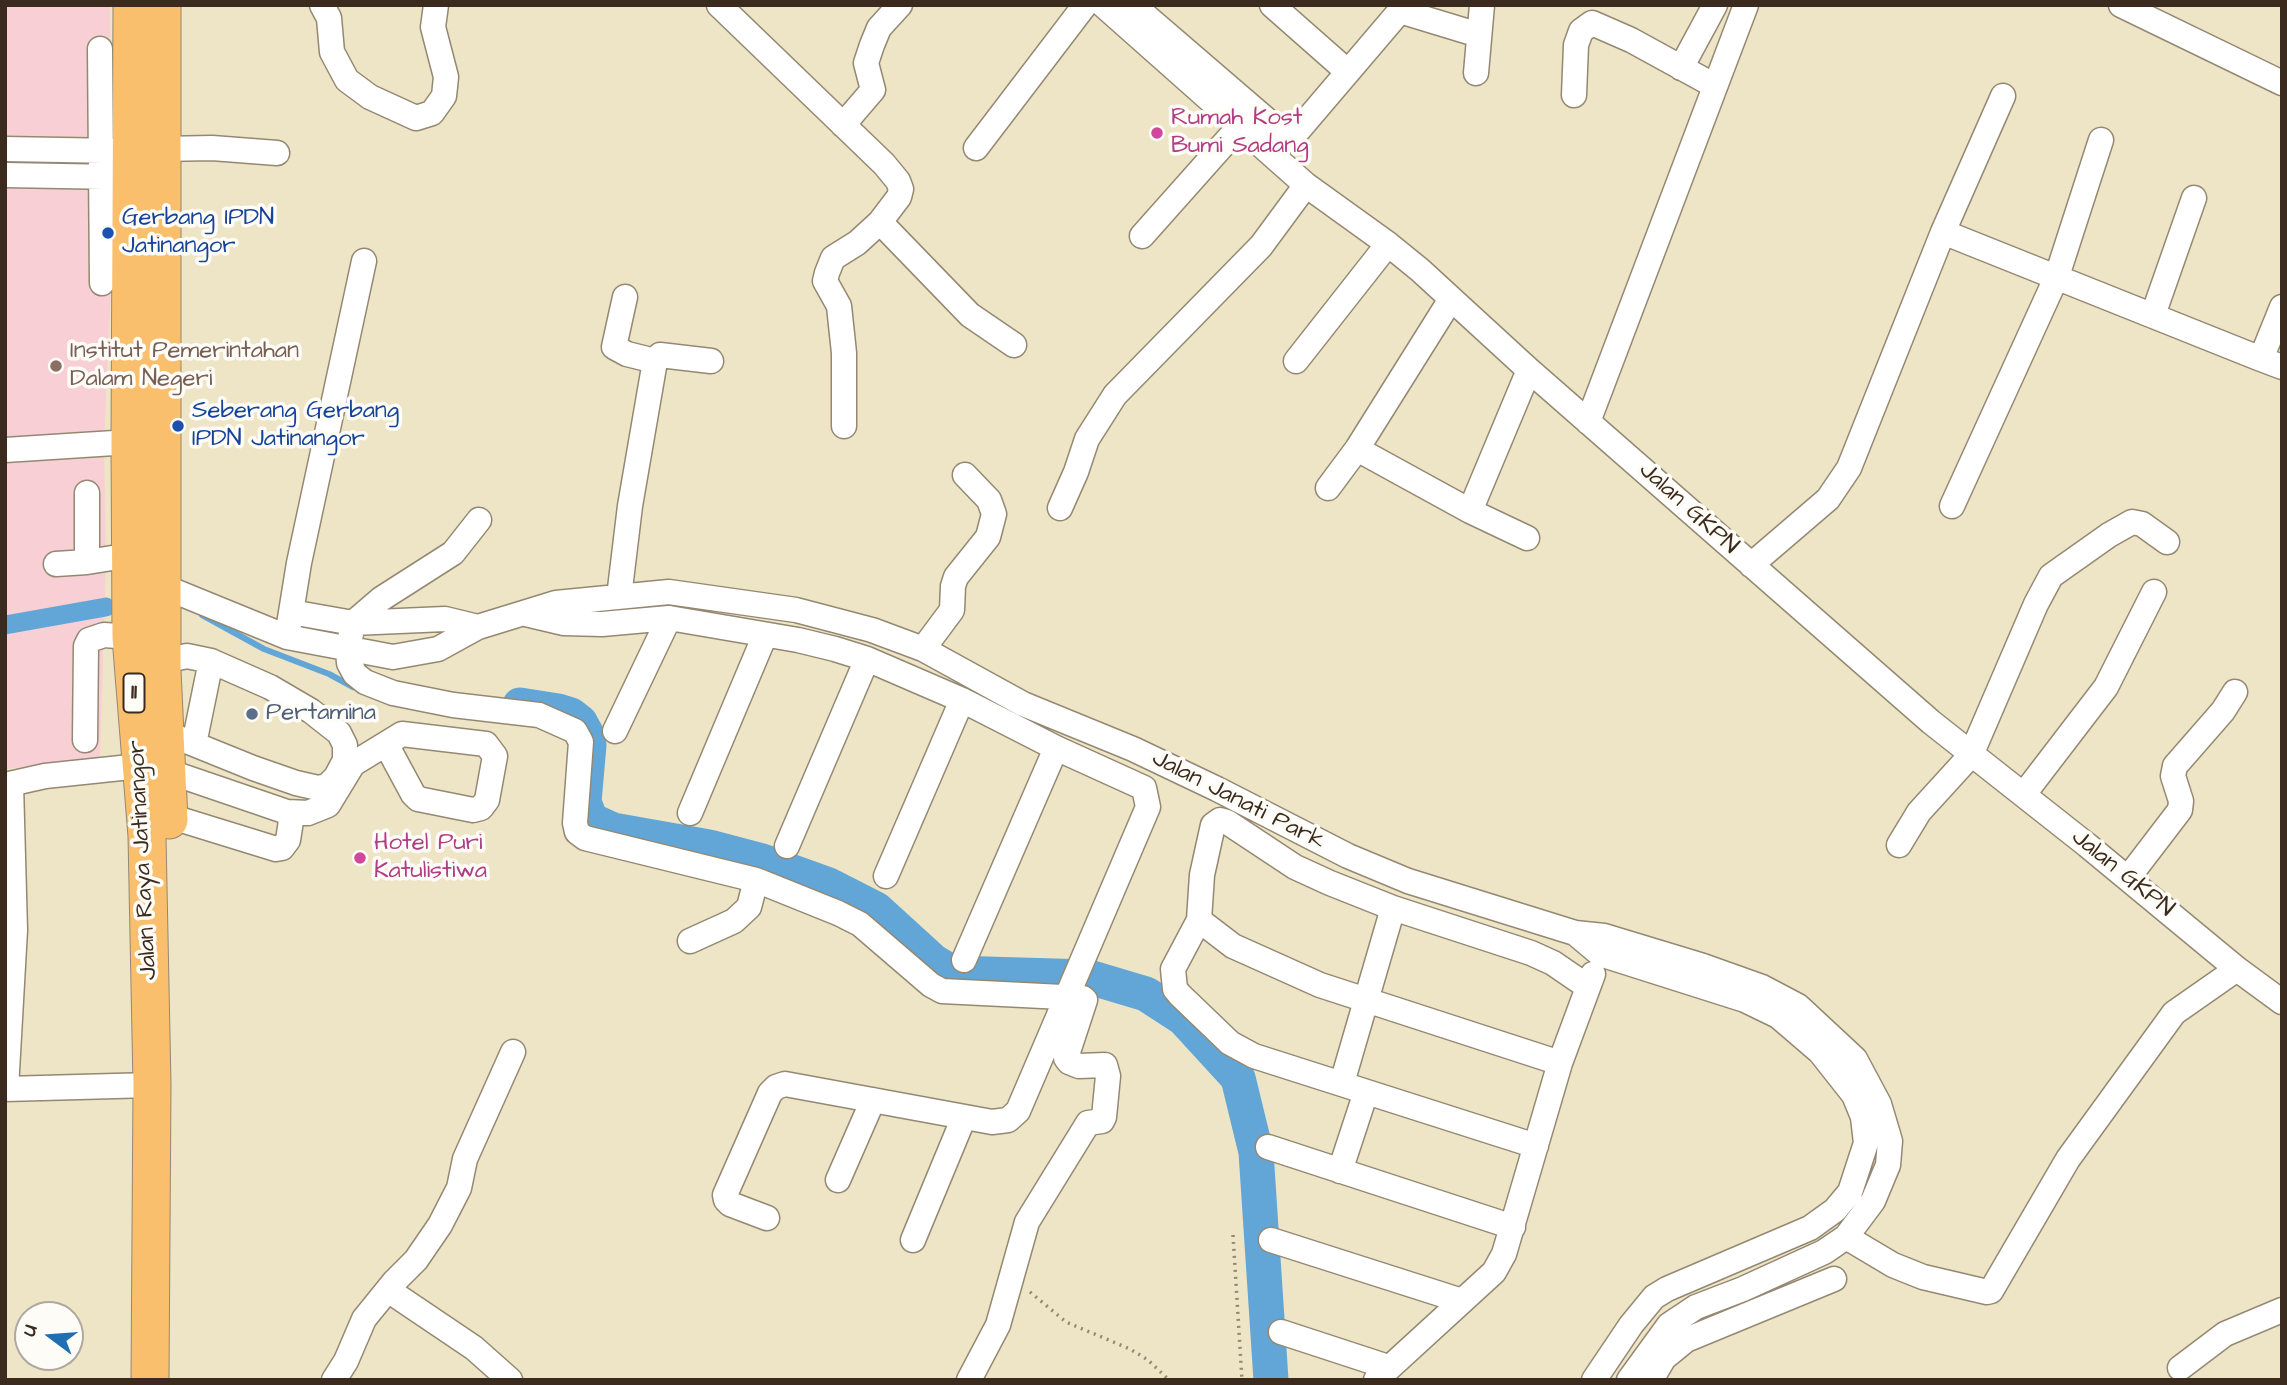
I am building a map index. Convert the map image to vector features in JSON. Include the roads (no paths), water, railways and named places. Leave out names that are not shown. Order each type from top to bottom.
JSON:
[{"type":"highway","name":"Jalan Raya Jatinangor","points":[[132,5],[131,555],[154,769],[169,816],[174,1100],[174,1380]]},
{"type":"highway","name":"Jalan Raya Jatinangor","points":[[150,1380],[152,1085],[147,836],[154,769],[179,738],[142,659],[162,586],[131,162],[162,5]]},
{"type":"street","points":[[322,5],[329,18],[332,51],[347,80],[370,97],[416,118],[432,113],[444,96],[446,77],[433,27],[436,5]]},
{"type":"street","points":[[719,5],[844,125],[898,181],[901,189],[899,197],[880,222],[858,243],[833,258],[825,281],[839,306],[844,353],[844,426]]},
{"type":"street","points":[[844,125],[873,90],[866,63],[879,28],[900,5]]},
{"type":"street","points":[[976,148],[1085,5]]},
{"type":"street","points":[[1272,5],[1348,72]]},
{"type":"street","points":[[1476,73],[1482,5]]},
{"type":"street","points":[[1681,68],[1715,5]]},
{"type":"street","points":[[1588,422],[1746,5]]},
{"type":"street","points":[[2122,5],[2282,83]]},
{"type":"street","points":[[1120,8],[1290,141],[1402,8],[1479,35]]},
{"type":"street","name":"Jalan GKPN","points":[[1120,8],[1239,127],[1306,186],[1388,244],[1751,565],[1971,755],[2024,794],[2237,969],[2282,1002]]},
{"type":"street","points":[[1574,95],[1576,45],[1581,31],[1592,23],[1621,35],[1714,86]]},
{"type":"street","points":[[100,49],[131,162],[102,283]]},
{"type":"street","points":[[1751,565],[1828,499],[1849,468],[1943,232],[2003,96]]},
{"type":"street","points":[[1142,236],[1239,127]]},
{"type":"street","points":[[1952,506],[2057,276],[2101,140]]},
{"type":"street","points":[[5,175],[131,162],[212,148],[277,153]]},
{"type":"street","points":[[5,149],[131,162]]},
{"type":"street","points":[[1060,508],[1087,439],[1115,395],[1261,246],[1306,186]]},
{"type":"street","points":[[2153,314],[2194,198]]},
{"type":"street","points":[[880,222],[970,315],[1014,345]]},
{"type":"street","points":[[1943,232],[2271,363],[2282,307]]},
{"type":"street","points":[[1296,361],[1388,244]]},
{"type":"street","points":[[287,637],[299,563],[364,261]]},
{"type":"street","points":[[625,297],[614,347],[627,354],[655,361]]},
{"type":"street","points":[[1328,488],[1357,449],[1451,299]]},
{"type":"street","points":[[619,597],[629,506],[655,361],[660,355],[711,361]]},
{"type":"street","points":[[1470,511],[1529,370]]},
{"type":"street","points":[[5,450],[130,442]]},
{"type":"street","points":[[1357,449],[1470,511],[1527,538]]},
{"type":"street","points":[[923,649],[952,610],[956,577],[988,537],[994,514],[989,500],[965,475]]},
{"type":"street","points":[[87,493],[88,562]]},
{"type":"street","points":[[479,520],[453,553],[381,599],[353,623],[348,650],[349,663],[355,674],[365,682],[382,689],[453,705],[539,715],[575,731],[581,742],[575,823],[577,832],[585,838],[756,880],[838,913],[860,924],[931,985],[943,991],[1072,986],[1086,1000],[1066,1058],[1079,1066],[1105,1065],[1108,1076],[1106,1112],[1102,1121],[1088,1123],[1027,1222],[998,1325],[969,1380]]},
{"type":"street","points":[[1899,845],[1919,812],[1971,755],[2036,604],[2051,576],[2132,522],[2142,524],[2167,542]]},
{"type":"street","points":[[56,564],[131,555]]},
{"type":"street","name":"Jalan Janati Park","points":[[162,586],[287,637],[393,657],[438,649],[478,627],[556,603],[668,592],[796,610],[872,630],[923,649],[1023,704],[1177,769],[1348,856],[1408,881],[1575,933],[1602,945],[1703,966],[1762,987],[1798,1006],[1856,1059],[1879,1104],[1890,1141],[1888,1165],[1855,1243],[1824,1252],[1696,1307],[1669,1325],[1638,1377]]},
{"type":"street","points":[[2024,794],[2105,687],[2154,592]]},
{"type":"street","points":[[291,612],[353,623],[445,619],[478,627]]},
{"type":"street","points":[[525,614],[564,623],[602,624],[669,618],[798,640],[867,659],[962,699],[1056,748],[1144,788],[1148,807],[1017,1111],[1008,1121],[992,1122],[785,1083],[770,1093],[725,1195],[730,1204],[767,1218]]},
{"type":"street","points":[[615,731],[669,618]]},
{"type":"street","points":[[85,740],[86,646],[89,639],[104,635],[142,659],[187,656],[211,661],[270,687],[311,711],[339,733],[345,746],[345,760],[336,777],[327,786],[318,788],[285,779],[179,738],[211,661]]},
{"type":"street","points":[[690,813],[765,635]]},
{"type":"street","points":[[787,846],[867,659]]},
{"type":"street","points":[[2128,878],[2180,810],[2181,801],[2173,776],[2175,766],[2235,692]]},
{"type":"street","points":[[886,876],[962,699]]},
{"type":"street","points":[[152,1085],[6,1089],[15,930],[8,785],[77,772],[154,769],[278,809],[308,813],[328,805],[353,764],[386,744]]},
{"type":"street","points":[[964,960],[1056,748]]},
{"type":"street","points":[[169,816],[259,843],[278,809]]},
{"type":"street","points":[[1536,1146],[1255,1056],[1230,1043],[1180,995],[1175,989],[1173,969],[1199,920],[1202,875],[1213,825],[1220,820],[1239,828],[1295,867],[1393,908],[1531,953],[1553,963],[1588,987]]},
{"type":"street","points":[[690,941],[734,921],[749,907],[756,880]]},
{"type":"street","points":[[1342,1083],[1393,908]]},
{"type":"street","points":[[1199,920],[1233,946],[1320,985],[1560,1063]]},
{"type":"street","points":[[1281,1332],[1382,1373],[1494,1272],[1504,1254],[1513,1227],[1560,1063],[1602,945],[1745,1000],[1778,1016],[1821,1052],[1854,1095],[1863,1116],[1866,1143],[1850,1192],[1835,1210],[1810,1228],[1667,1289],[1643,1308],[1601,1370],[1638,1377],[1686,1340],[1834,1279]]},
{"type":"street","points":[[1855,1243],[1893,1265],[1923,1278],[1991,1291],[2068,1159],[2174,1013],[2237,969]]},
{"type":"street","points":[[334,1380],[346,1361],[364,1319],[416,1260],[440,1225],[460,1188],[465,1159],[513,1052]]},
{"type":"street","points":[[1340,1171],[1366,1092]]},
{"type":"street","points":[[838,1180],[873,1100]]},
{"type":"street","points":[[913,1240],[964,1116]]},
{"type":"street","points":[[1268,1147],[1513,1227]]},
{"type":"street","points":[[1270,1240],[1462,1301]]},
{"type":"street","points":[[387,1290],[474,1348],[510,1380]]},
{"type":"street","points":[[2180,1368],[2225,1334],[2282,1310]]},
{"type":"waterway","points":[[5,625],[106,607]]},
{"type":"waterway","points":[[202,615],[264,649],[329,674],[353,687]]},
{"type":"waterway","points":[[520,705],[558,711],[571,715],[580,722],[589,745],[584,802],[591,820],[613,830],[709,847],[762,861],[829,885],[876,909],[933,961],[953,973],[1089,977],[1146,994],[1183,1018],[1238,1078],[1256,1152],[1271,1380]]},
{"type":"place","name":"Rumah Kost Bumi Sadang","points":[[1157,133]]},
{"type":"place","name":"Gerbang IPDN Jatinangor","points":[[108,233]]},
{"type":"place","name":"Institut Pemerintahan Dalam Negeri","points":[[56,366]]},
{"type":"place","name":"Seberang Gerbang IPDN Jatinangor","points":[[178,426]]},
{"type":"place","name":"Pertamina","points":[[252,714]]},
{"type":"place","name":"Hotel Puri Katulistiwa","points":[[360,858]]}]
